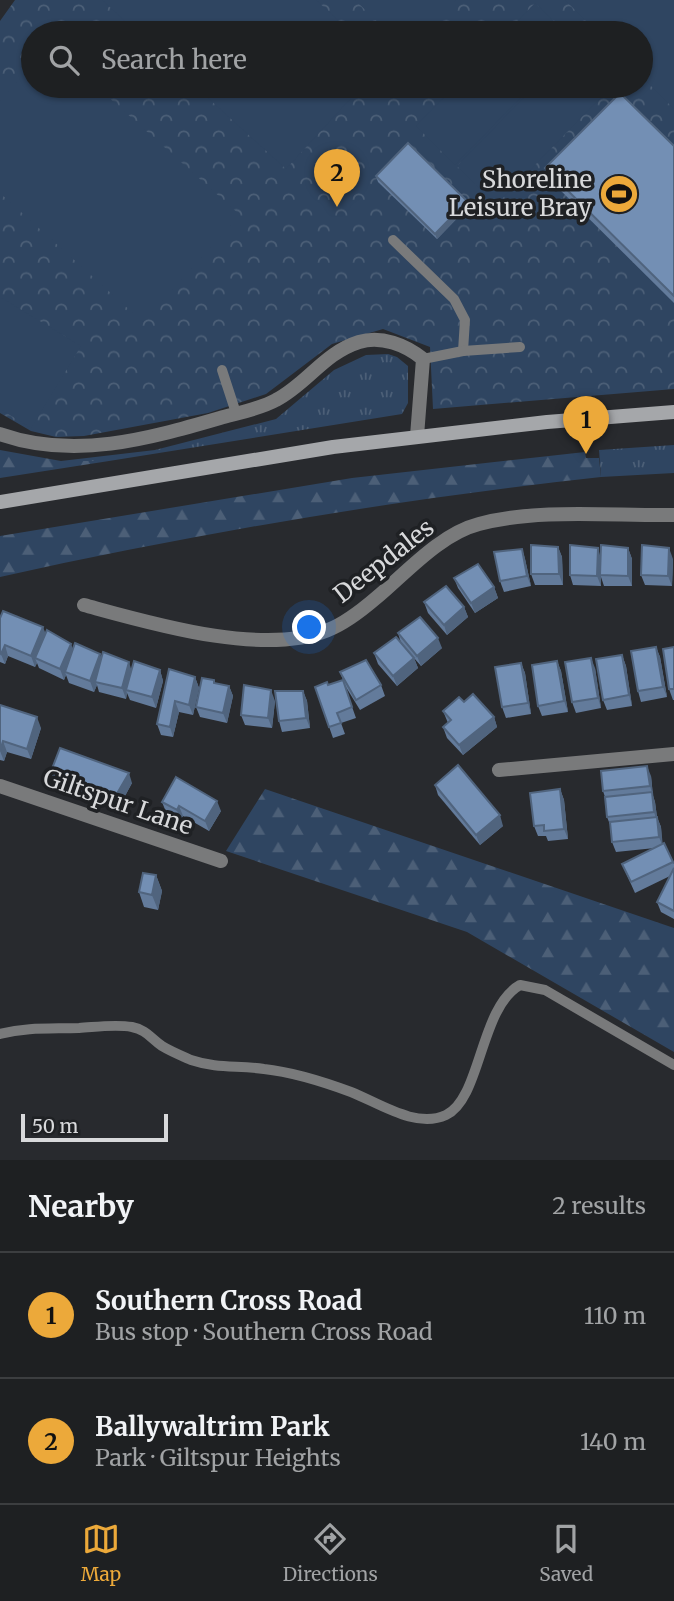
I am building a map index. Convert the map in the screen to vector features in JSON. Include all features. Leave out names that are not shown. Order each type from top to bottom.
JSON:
[{"type":"main road","points":[[0,502],[238,462],[417,436],[674,412]]},
{"type":"street","points":[[0,434],[50,446],[97,446],[146,440],[277,400],[334,352],[362,341],[386,340],[423,359],[417,436]]},
{"type":"street","name":"Deepdales","points":[[84,605],[178,630],[282,641],[328,631],[356,615],[443,542],[477,524],[530,516],[674,515]]},
{"type":"street","points":[[499,770],[674,754]]},
{"type":"street","name":"Giltspur Lane","points":[[0,786],[220,861]]},
{"type":"lane","points":[[393,240],[454,299],[465,320],[463,351]]},
{"type":"lane","points":[[423,359],[463,351],[520,347]]},
{"type":"lane","points":[[222,370],[236,413]]},
{"type":"lane","points":[[0,1034],[36,1027],[129,1026],[147,1031],[162,1046],[190,1059],[224,1069],[261,1068],[285,1072],[350,1092],[397,1112],[422,1118],[439,1118],[458,1106],[498,1009],[508,991],[520,985],[545,990],[674,1065]]},
{"type":"green space","points":[[15,0],[674,0],[674,389],[433,409],[430,347],[383,329],[332,344],[266,394],[208,413],[84,436],[56,437],[31,431],[0,413],[0,21]]},
{"type":"green space","points":[[102,0],[316,0],[339,21],[125,21]]},
{"type":"green space","points":[[355,0],[456,0],[436,21],[377,21]]},
{"type":"green space","points":[[565,0],[674,0],[674,109],[653,88],[653,21],[586,21]]},
{"type":"green space","points":[[535,3],[554,21],[518,21]]},
{"type":"green space","points":[[21,77],[21,98],[109,98],[240,215],[143,322],[0,193],[0,101]]},
{"type":"green space","points":[[208,98],[351,98],[286,169]]},
{"type":"green space","points":[[443,98],[520,98],[455,165],[416,126]]},
{"type":"green space","points":[[523,98],[600,98],[496,205],[457,166]]},
{"type":"green space","points":[[0,297],[81,346],[31,428],[0,409]]},
{"type":"green space","points":[[388,354],[408,366],[408,403],[402,414],[109,461],[61,461],[155,450],[276,419],[334,370],[366,355]]},
{"type":"green space","points":[[674,445],[674,473],[601,477],[599,450]]},
{"type":"green space","points":[[0,450],[61,461],[109,461],[0,478]]},
{"type":"green space","points":[[585,452],[586,458],[599,458],[601,477],[299,519],[0,577],[0,536],[352,478]]},
{"type":"green space","points":[[265,789],[674,928],[674,1052],[467,932],[226,851]]},
{"type":"building","name":"Shoreline Leisure Bray","points":[[615,98],[625,98],[674,146],[674,296],[545,168]]},
{"type":"building","points":[[408,143],[467,201],[435,234],[376,176]]},
{"type":"building","points":[[531,545],[558,547],[559,574],[531,574]]},
{"type":"building","points":[[570,545],[598,548],[597,576],[570,575]]},
{"type":"building","points":[[601,545],[628,548],[628,576],[600,575]]},
{"type":"building","points":[[642,545],[669,548],[668,576],[641,575]]},
{"type":"building","points":[[522,549],[527,576],[500,581],[494,552]]},
{"type":"building","points":[[478,564],[494,587],[471,603],[454,578]]},
{"type":"building","points":[[446,586],[464,607],[444,625],[424,602]]},
{"type":"building","points":[[3,611],[43,627],[31,656],[5,645],[0,653],[0,618]]},
{"type":"building","points":[[420,617],[438,638],[417,656],[398,633]]},
{"type":"building","points":[[47,630],[71,644],[60,669],[35,658]]},
{"type":"building","points":[[396,637],[414,658],[393,676],[374,653]]},
{"type":"building","points":[[75,643],[100,654],[90,681],[65,672]]},
{"type":"building","points":[[656,647],[663,687],[638,691],[631,651]]},
{"type":"building","points":[[674,647],[674,689],[669,689],[663,649]]},
{"type":"building","points":[[103,652],[129,662],[122,688],[95,682]]},
{"type":"building","points":[[622,655],[629,695],[603,700],[596,659]]},
{"type":"building","points":[[591,658],[598,698],[572,702],[565,662]]},
{"type":"building","points":[[366,660],[381,685],[356,700],[340,672]]},
{"type":"building","points":[[134,661],[160,670],[152,697],[126,690]]},
{"type":"building","points":[[557,661],[564,701],[538,706],[532,665]]},
{"type":"building","points":[[521,663],[528,703],[502,707],[495,667]]},
{"type":"building","points":[[169,669],[195,677],[189,705],[175,701],[170,727],[157,724]]},
{"type":"building","points":[[202,678],[229,686],[223,713],[196,707]]},
{"type":"building","points":[[343,680],[352,707],[337,713],[341,723],[329,727],[315,687]]},
{"type":"building","points":[[244,685],[271,690],[268,718],[241,715]]},
{"type":"building","points":[[275,691],[303,691],[306,718],[279,721]]},
{"type":"building","points":[[473,694],[494,717],[459,745],[443,727],[451,720],[443,711],[459,697],[464,702]]},
{"type":"building","points":[[0,705],[37,717],[27,749],[3,741],[0,751]]},
{"type":"building","points":[[60,748],[129,773],[115,797],[65,776],[64,779],[50,774]]},
{"type":"building","points":[[458,765],[500,815],[476,835],[435,785]]},
{"type":"building","points":[[647,766],[650,786],[603,791],[601,771]]},
{"type":"building","points":[[176,777],[217,801],[205,821],[179,806],[177,810],[162,802]]},
{"type":"building","points":[[560,789],[564,829],[544,831],[544,825],[534,826],[530,793]]},
{"type":"building","points":[[652,792],[654,812],[607,817],[605,797]]},
{"type":"building","points":[[657,817],[659,837],[612,842],[610,822]]},
{"type":"building","points":[[664,843],[673,862],[631,882],[622,864]]},
{"type":"building","points":[[674,868],[674,911],[657,902]]},
{"type":"building","points":[[143,873],[156,875],[152,895],[139,892]]},
{"type":"place","name":"Shoreline Leisure Bray","points":[[619,194]]},
{"type":"place","name":"Ballywaltrim Park","points":[[337,207]]},
{"type":"place","name":"Southern Cross Road","points":[[586,454]]}]
